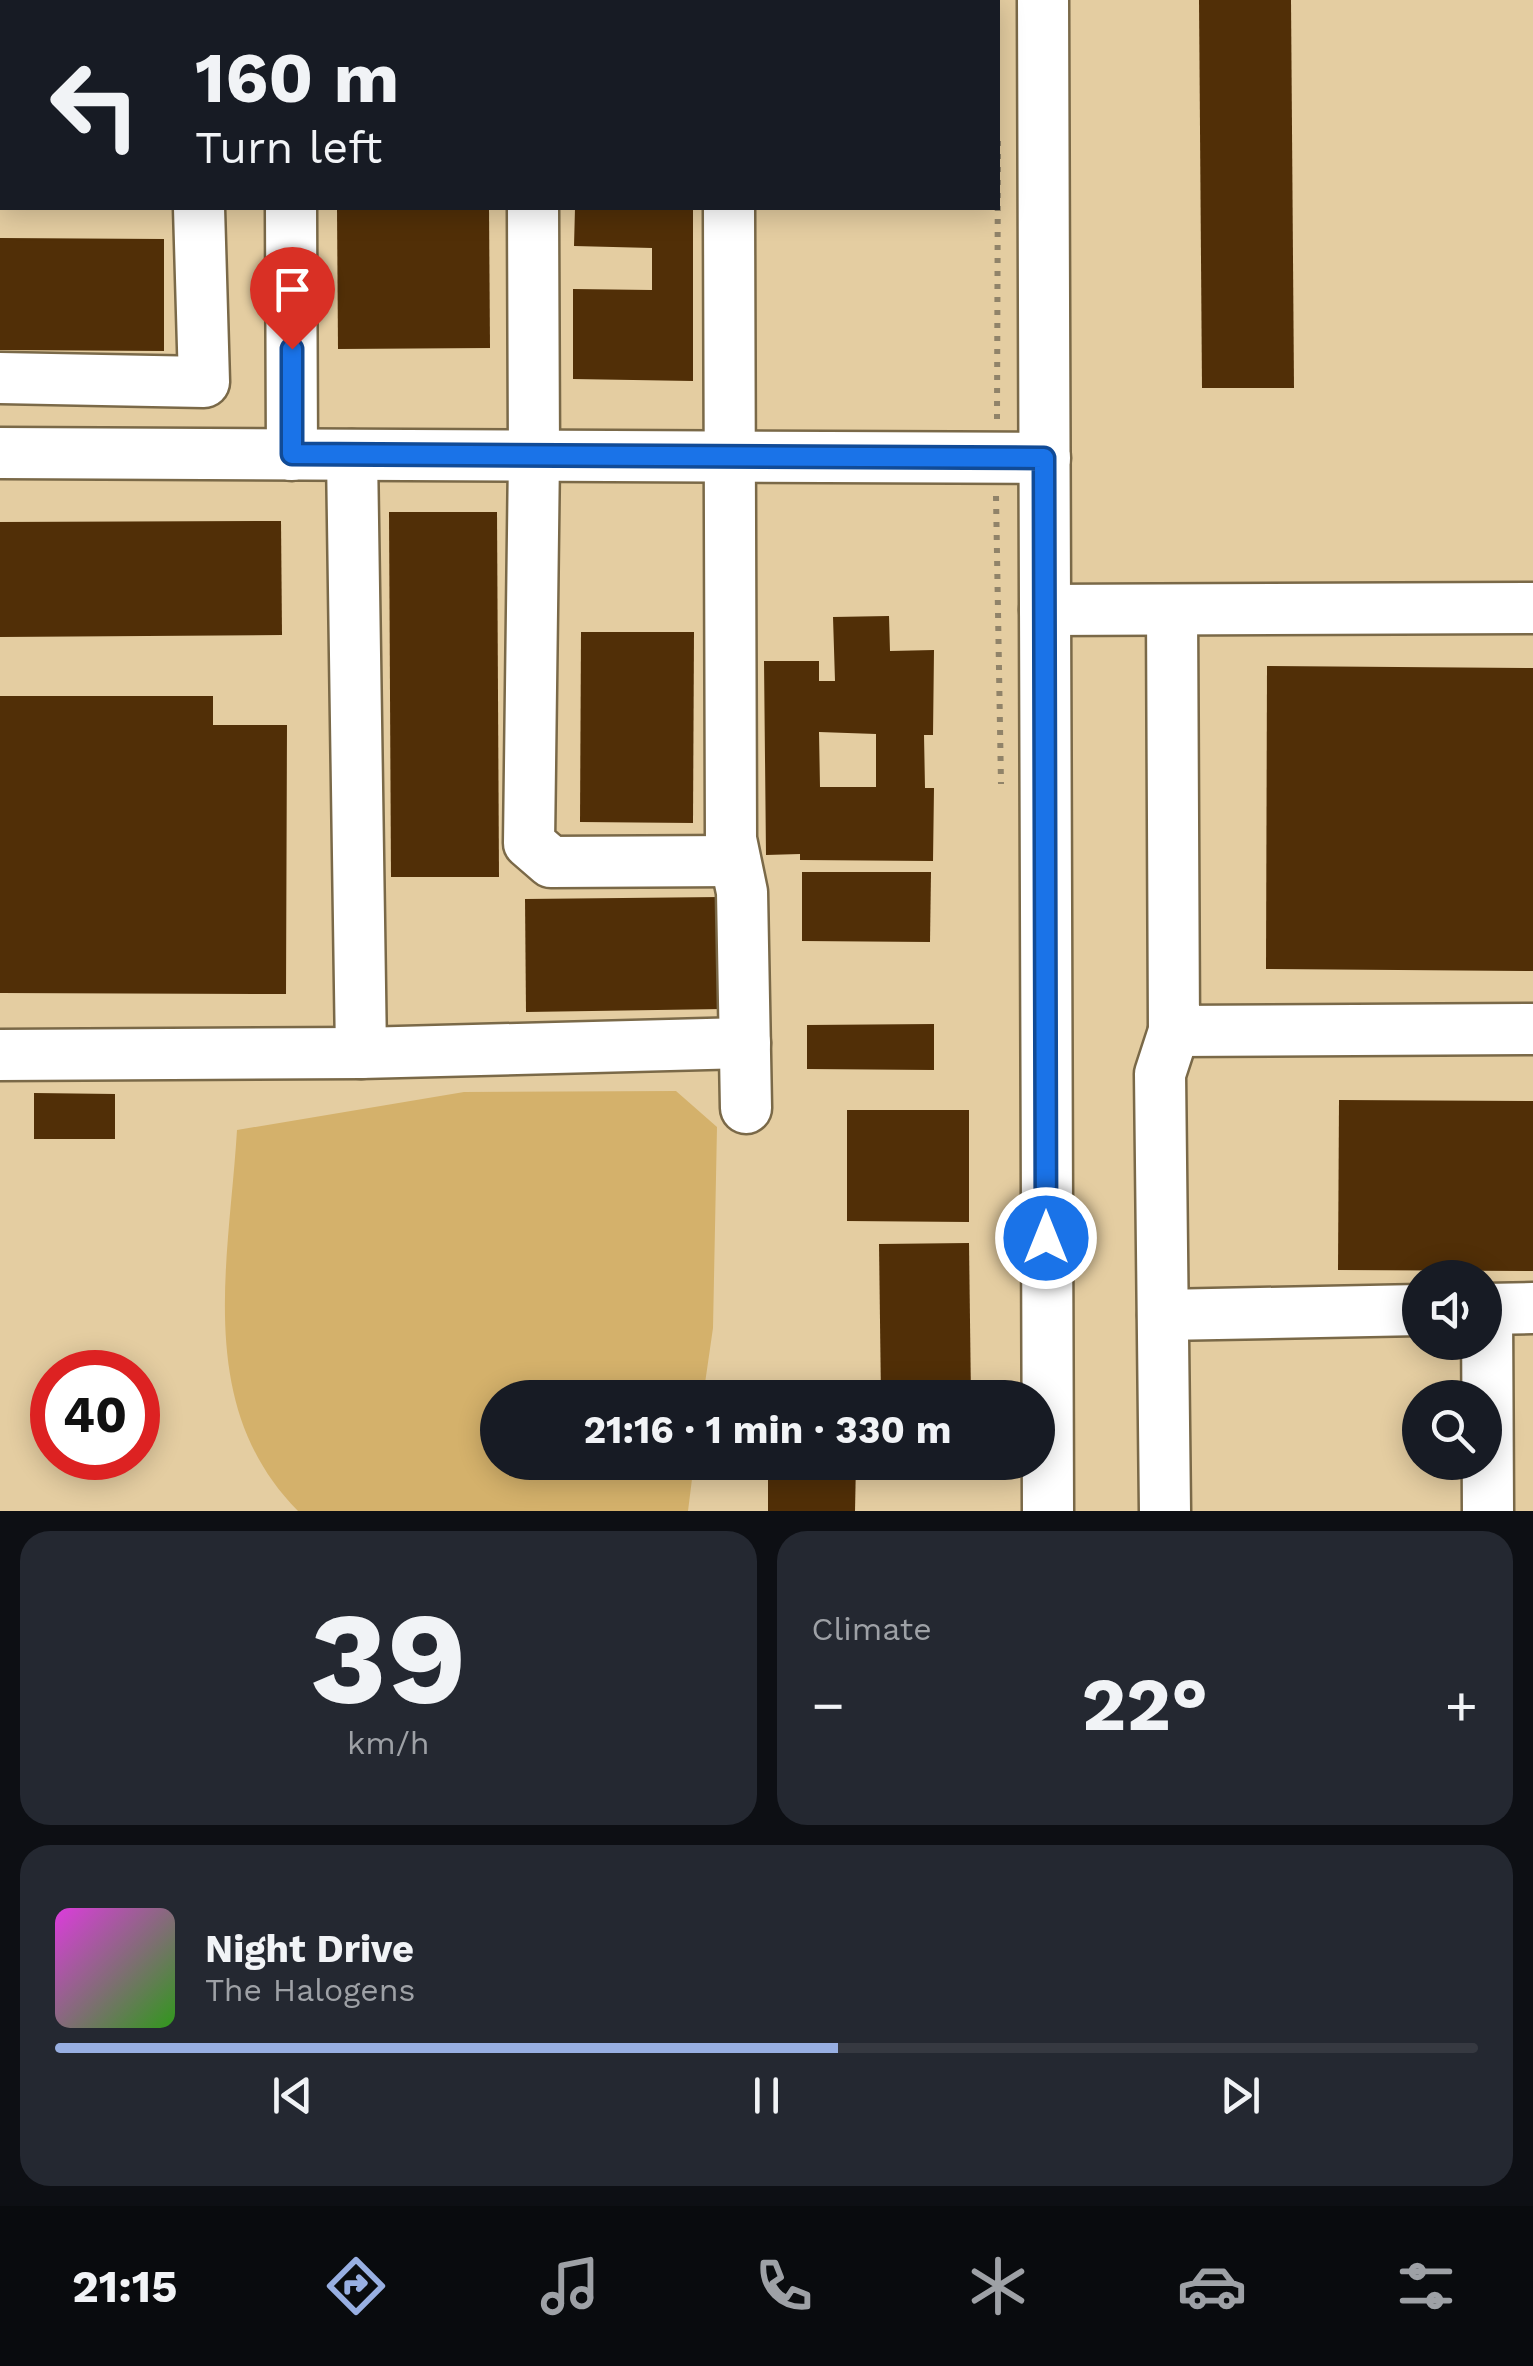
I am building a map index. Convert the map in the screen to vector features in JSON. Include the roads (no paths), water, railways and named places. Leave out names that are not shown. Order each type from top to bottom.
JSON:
[{"type":"street","points":[[1044,0],[1021,458],[1044,610],[1048,1511]]},
{"type":"street","points":[[0,378],[204,382],[199,210]]},
{"type":"street","points":[[291,210],[292,454]]},
{"type":"street","points":[[532,210],[534,456],[528,843],[551,862],[736,861]]},
{"type":"street","points":[[729,210],[731,838],[742,892],[746,1108]]},
{"type":"street","points":[[0,453],[1021,458]]},
{"type":"street","points":[[352,455],[361,1053]]},
{"type":"street","points":[[1044,610],[1533,608]]},
{"type":"street","points":[[1165,1511],[1160,1074],[1174,1030],[1172,610]]},
{"type":"street","points":[[1174,1030],[1533,1029]]},
{"type":"street","points":[[0,1055],[361,1053],[745,1043]]},
{"type":"street","points":[[1163,1315],[1402,1310]]},
{"type":"street","points":[[1488,1511],[1498,1360]]}]
